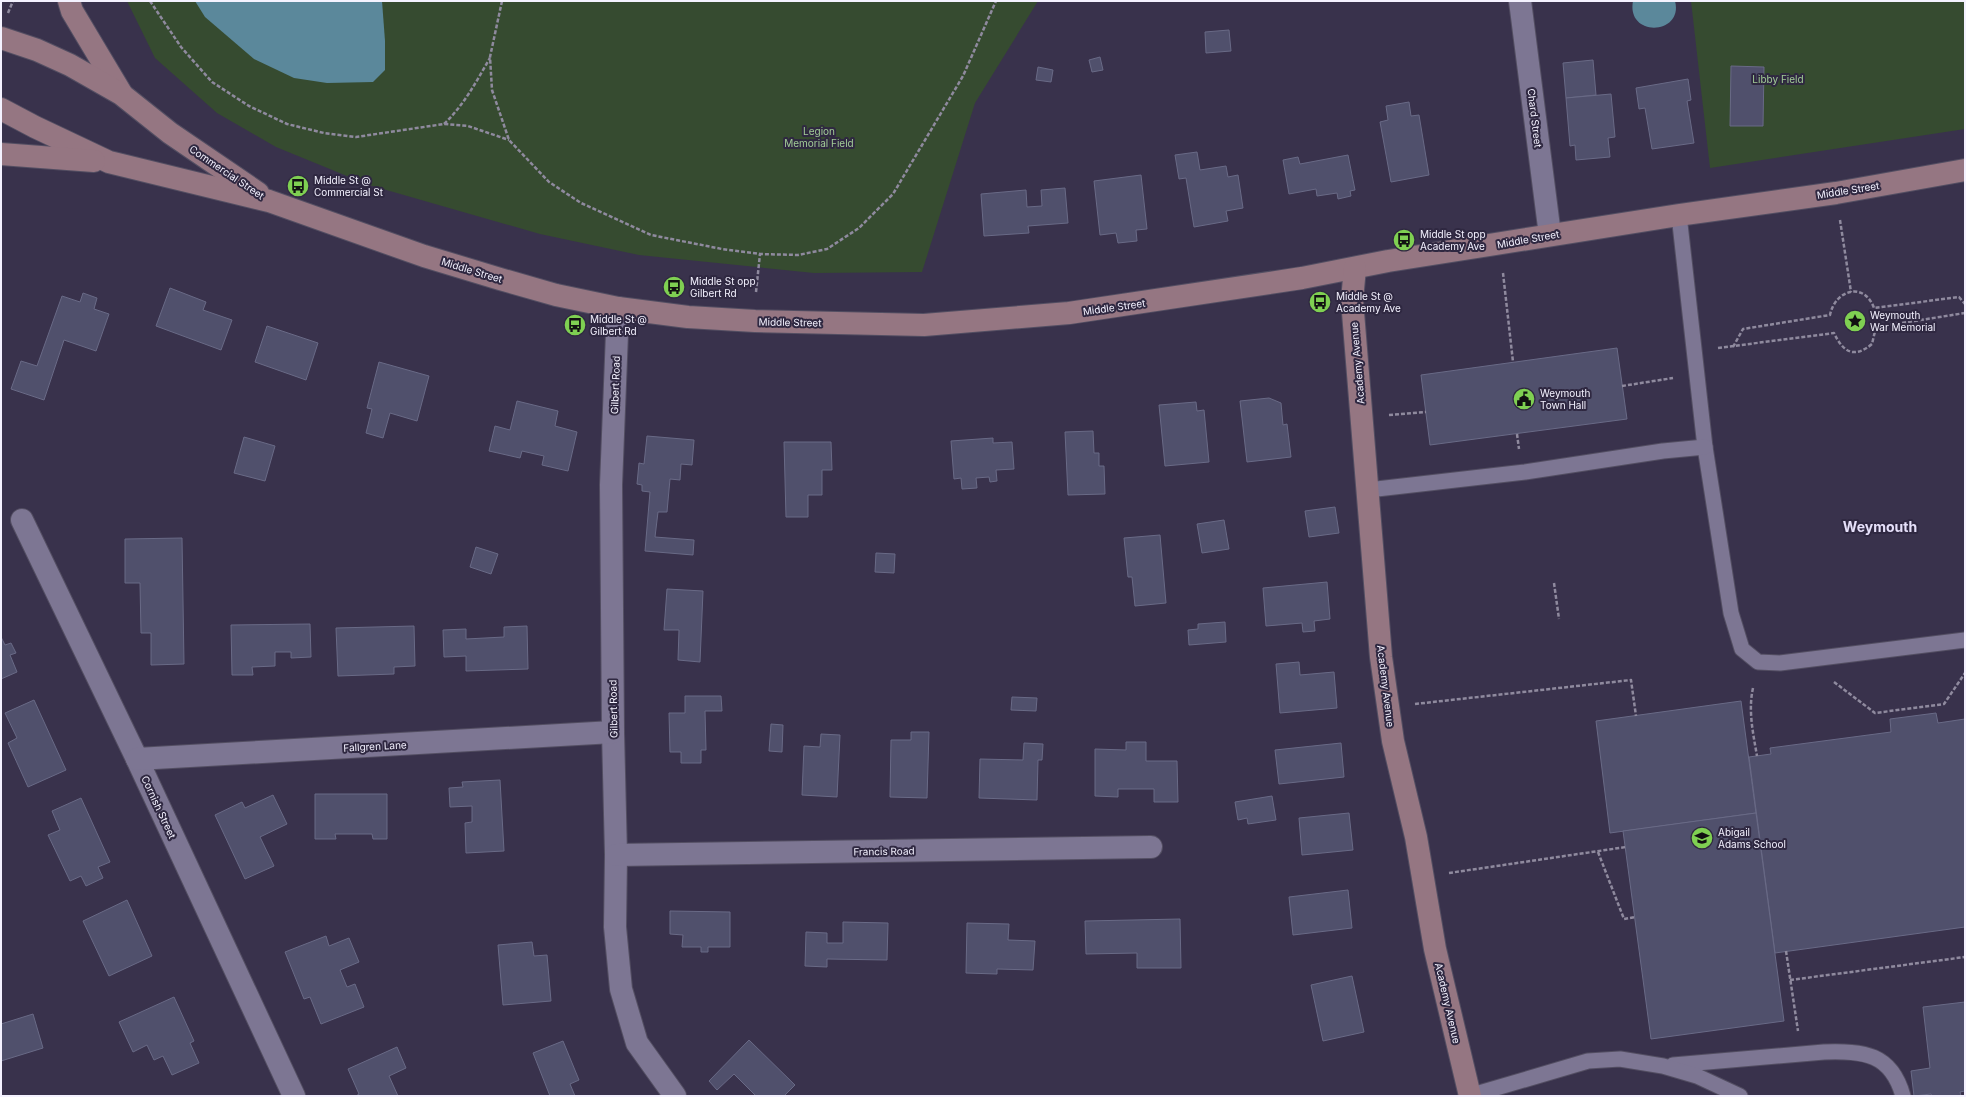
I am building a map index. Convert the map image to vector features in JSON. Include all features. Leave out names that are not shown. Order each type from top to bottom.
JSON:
[{"type":"main road","points":[[69,1],[72,11],[121,94]]},
{"type":"main road","name":"Commercial Street","points":[[1,38],[37,50],[70,65],[121,94],[170,133],[269,201]]},
{"type":"main road","name":"Commercial Street","points":[[1,109],[109,162],[269,201]]},
{"type":"main road","points":[[1,154],[109,162]]},
{"type":"main road","name":"Middle Street","points":[[269,201],[424,256],[556,295],[618,308],[688,317],[755,321],[924,325],[1069,313],[1162,300],[1679,214],[1836,192],[1965,170]]},
{"type":"main road","name":"Academy Avenue","points":[[1355,268],[1352,300],[1381,656],[1388,707],[1393,741],[1416,837],[1435,949],[1470,1096]]},
{"type":"street","name":"Chard Street","points":[[1520,1],[1550,235]]},
{"type":"street","name":"Gilbert Road","points":[[618,308],[611,486],[613,732],[616,854],[615,927],[621,989],[637,1043],[675,1096]]},
{"type":"street","name":"Cornish Street","points":[[22,520],[137,759],[294,1096]]},
{"type":"street","name":"Fallgren Lane","points":[[137,759],[613,732]]},
{"type":"street","name":"Francis Road","points":[[616,854],[1151,847]]},
{"type":"lane","points":[[1679,214],[1705,447],[1730,613],[1742,648],[1758,662],[1780,663],[1965,640]]},
{"type":"lane","points":[[1368,490],[1525,472],[1663,451],[1705,447]]},
{"type":"lane","points":[[1663,1066],[1801,1054],[1846,1052],[1868,1055],[1885,1063],[1898,1079],[1904,1096]]},
{"type":"lane","points":[[1470,1096],[1588,1061],[1620,1059],[1663,1066],[1697,1076],[1740,1096]]},
{"type":"path","points":[[150,1],[181,47],[212,82],[249,106],[287,124],[324,133],[356,137],[444,124],[468,126],[509,140]]},
{"type":"path","points":[[502,1],[490,57],[492,90],[509,140],[549,182],[581,203],[651,235],[722,249],[760,254],[798,255],[827,249],[860,228],[893,194],[963,76],[996,1]]},
{"type":"path","points":[[444,124],[455,113],[470,93],[490,57]]},
{"type":"path","points":[[1836,192],[1851,292]]},
{"type":"path","points":[[756,292],[760,254]]},
{"type":"path","points":[[1503,273],[1513,362]]},
{"type":"path","points":[[1733,347],[1743,329],[1830,315],[1832,306],[1837,299],[1851,292],[1859,291],[1866,294],[1871,300],[1874,308],[1959,297],[1965,304]]},
{"type":"path","points":[[1716,348],[1733,347],[1834,332],[1839,344],[1852,353],[1859,353],[1872,344],[1876,327],[1965,313]]},
{"type":"path","points":[[1622,386],[1673,378]]},
{"type":"path","points":[[1382,416],[1426,412]]},
{"type":"path","points":[[1517,434],[1520,453]]},
{"type":"path","points":[[1554,583],[1559,619]]},
{"type":"path","points":[[1834,682],[1875,713],[1944,704],[1965,673]]},
{"type":"path","points":[[1388,707],[1631,680],[1636,716]]},
{"type":"path","points":[[1753,688],[1750,698],[1750,712],[1756,756]]},
{"type":"path","points":[[1423,877],[1626,847]]},
{"type":"path","points":[[1598,852],[1624,919],[1635,917]]},
{"type":"path","points":[[1786,951],[1801,1054]]},
{"type":"path","points":[[1790,980],[1965,957]]},
{"type":"green space","name":"Legion Memorial Field","points":[[127,1],[1038,1],[975,103],[922,272],[814,273],[639,255],[540,234],[369,185],[276,147],[217,113],[155,58]]},
{"type":"green space","name":"Libby Field","points":[[1691,1],[1965,1],[1965,129],[1710,168]]},
{"type":"water","points":[[195,1],[382,1],[385,41],[385,70],[373,82],[327,83],[294,78],[254,59],[205,17]]},
{"type":"water","points":[[1633,1],[1675,1],[1675,12],[1671,21],[1664,26],[1655,28],[1646,26],[1638,21],[1633,13]]},
{"type":"building","points":[[1229,30],[1231,51],[1206,53],[1205,32]]},
{"type":"building","points":[[1100,57],[1103,70],[1092,72],[1089,60]]},
{"type":"building","points":[[1593,60],[1596,95],[1566,98],[1563,63]]},
{"type":"building","points":[[1731,66],[1764,67],[1763,126],[1730,126]]},
{"type":"building","points":[[1038,67],[1053,70],[1051,82],[1036,80]]},
{"type":"building","points":[[1688,79],[1691,100],[1687,101],[1694,143],[1652,149],[1645,108],[1639,109],[1636,88]]},
{"type":"building","points":[[1611,94],[1615,137],[1608,138],[1610,157],[1576,160],[1575,145],[1570,146],[1566,98]]},
{"type":"building","points":[[1409,102],[1411,116],[1419,115],[1429,175],[1391,182],[1380,122],[1388,120],[1386,106]]},
{"type":"building","points":[[1197,152],[1200,170],[1226,166],[1228,177],[1238,175],[1243,208],[1226,211],[1228,221],[1194,227],[1186,178],[1179,179],[1175,155]]},
{"type":"building","points":[[1348,155],[1355,190],[1350,191],[1351,196],[1338,199],[1337,193],[1317,196],[1316,189],[1289,194],[1283,160],[1298,157],[1300,164]]},
{"type":"building","points":[[1141,175],[1147,229],[1136,230],[1137,241],[1118,243],[1116,233],[1100,235],[1094,181]]},
{"type":"building","points":[[1065,188],[1068,223],[1028,226],[1029,233],[984,236],[981,194],[1026,190],[1027,207],[1042,206],[1041,190]]},
{"type":"building","points":[[170,288],[206,302],[203,310],[232,320],[221,350],[156,326]]},
{"type":"building","points":[[83,293],[97,298],[94,309],[109,314],[96,351],[64,340],[44,400],[11,389],[21,361],[37,366],[62,296],[80,302]]},
{"type":"building","points":[[267,326],[318,343],[306,380],[255,362]]},
{"type":"building","name":"Weymouth Town Hall","points":[[1617,348],[1627,419],[1430,445],[1421,375]]},
{"type":"building","points":[[379,362],[429,376],[417,421],[390,413],[383,438],[366,433],[372,409],[367,408]]},
{"type":"building","points":[[1269,398],[1281,403],[1283,425],[1287,424],[1291,457],[1247,462],[1240,401]]},
{"type":"building","points":[[517,401],[558,411],[555,426],[577,432],[568,471],[542,465],[544,456],[522,451],[520,458],[489,451],[495,426],[510,430]]},
{"type":"building","points":[[1196,402],[1197,411],[1204,410],[1209,462],[1165,466],[1159,405]]},
{"type":"building","points":[[1093,431],[1094,453],[1099,453],[1099,466],[1104,466],[1105,494],[1068,495],[1065,432]]},
{"type":"building","points":[[647,436],[694,440],[692,465],[681,464],[680,480],[670,479],[667,512],[658,512],[655,537],[694,540],[693,555],[645,551],[650,492],[642,491],[642,485],[637,484],[639,463],[644,464]]},
{"type":"building","points":[[244,437],[275,446],[265,481],[234,473]]},
{"type":"building","points":[[993,438],[993,443],[1012,442],[1014,469],[996,470],[997,481],[990,482],[989,477],[976,478],[977,488],[962,489],[961,478],[954,479],[951,441]]},
{"type":"building","points":[[784,442],[831,442],[832,470],[822,470],[822,495],[808,495],[808,517],[786,517]]},
{"type":"building","points":[[1335,507],[1339,533],[1309,537],[1305,511]]},
{"type":"building","points":[[1224,520],[1229,549],[1202,553],[1197,524]]},
{"type":"building","points":[[1160,535],[1166,603],[1135,606],[1132,577],[1128,577],[1124,538]]},
{"type":"building","points":[[182,538],[184,664],[151,665],[151,633],[141,633],[140,583],[125,583],[125,539]]},
{"type":"building","points":[[476,547],[498,554],[491,574],[470,567]]},
{"type":"building","points":[[876,553],[895,554],[894,573],[875,572]]},
{"type":"building","points":[[1327,582],[1330,619],[1314,621],[1315,631],[1303,632],[1302,623],[1266,626],[1263,588]]},
{"type":"building","points":[[667,589],[703,591],[700,662],[678,660],[679,630],[664,630]]},
{"type":"building","points":[[1225,622],[1226,642],[1189,645],[1188,630],[1198,629],[1198,624]]},
{"type":"building","points":[[310,624],[311,657],[291,658],[291,652],[275,652],[275,666],[252,667],[253,675],[232,675],[231,625]]},
{"type":"building","points":[[414,626],[415,666],[394,667],[394,674],[338,676],[336,628]]},
{"type":"building","points":[[527,626],[528,669],[466,671],[466,656],[444,657],[443,630],[466,629],[466,639],[504,637],[504,627]]},
{"type":"building","points":[[1,637],[5,645],[11,643],[16,653],[10,655],[17,672],[1,679]]},
{"type":"building","points":[[1299,662],[1300,675],[1334,672],[1337,708],[1280,713],[1276,664]]},
{"type":"building","points":[[685,696],[721,696],[722,711],[705,711],[706,750],[701,750],[701,763],[681,763],[681,752],[670,752],[669,713],[685,713]]},
{"type":"building","points":[[1012,697],[1037,698],[1036,711],[1011,710]]},
{"type":"building","points":[[34,700],[66,770],[28,787],[8,743],[17,738],[5,713]]},
{"type":"building","points":[[1741,701],[1756,813],[1610,833],[1596,721]]},
{"type":"building","points":[[1936,713],[1938,723],[1965,719],[1965,927],[1775,953],[1749,757],[1771,754],[1770,748],[1891,732],[1890,719]]},
{"type":"building","points":[[771,724],[783,725],[782,752],[769,751]]},
{"type":"building","points":[[911,732],[929,732],[927,798],[890,797],[891,740],[911,740]]},
{"type":"building","points":[[821,734],[840,735],[837,797],[802,795],[804,746],[820,747]]},
{"type":"building","points":[[1126,742],[1146,742],[1146,761],[1177,761],[1178,802],[1154,802],[1154,789],[1118,789],[1118,797],[1095,796],[1095,749],[1126,750]]},
{"type":"building","points":[[1024,743],[1043,744],[1042,760],[1038,760],[1037,800],[979,798],[980,759],[1023,760]]},
{"type":"building","points":[[1341,743],[1344,777],[1279,784],[1275,750]]},
{"type":"building","points":[[500,780],[504,851],[466,853],[465,823],[472,822],[472,806],[450,807],[449,788],[463,787],[462,782]]},
{"type":"building","points":[[315,794],[387,794],[387,839],[373,839],[372,834],[335,834],[336,839],[315,839]]},
{"type":"building","points":[[273,795],[287,824],[260,837],[274,866],[245,879],[215,815],[242,802],[245,808]]},
{"type":"building","points":[[1272,796],[1276,820],[1248,824],[1247,818],[1238,820],[1235,802]]},
{"type":"building","points":[[81,798],[110,862],[98,867],[103,878],[86,886],[81,876],[70,881],[48,835],[60,830],[52,811]]},
{"type":"building","points":[[1349,813],[1353,850],[1302,855],[1299,818]]},
{"type":"building","points":[[1756,813],[1784,1021],[1651,1039],[1623,831]]},
{"type":"building","points":[[1348,890],[1352,928],[1293,935],[1289,897]]},
{"type":"building","points":[[127,900],[152,956],[109,976],[83,921]]},
{"type":"building","points":[[670,911],[730,912],[730,947],[708,947],[708,952],[701,952],[701,947],[682,947],[683,935],[670,934]]},
{"type":"building","points":[[1180,919],[1181,968],[1137,968],[1137,953],[1086,954],[1085,921]]},
{"type":"building","points":[[843,922],[888,923],[887,960],[827,959],[827,967],[805,966],[806,932],[827,933],[827,943],[843,943]]},
{"type":"building","points":[[967,923],[1009,924],[1008,940],[1035,941],[1033,970],[997,969],[997,974],[966,973]]},
{"type":"building","points":[[326,936],[329,946],[349,938],[359,962],[340,970],[347,987],[355,984],[364,1007],[321,1024],[310,997],[304,999],[285,952]]},
{"type":"building","points":[[532,942],[534,956],[547,955],[551,1001],[503,1005],[498,945]]},
{"type":"building","points":[[1352,976],[1364,1032],[1323,1041],[1311,985]]},
{"type":"building","points":[[174,997],[194,1041],[190,1043],[199,1063],[172,1075],[163,1056],[154,1060],[147,1045],[133,1052],[119,1022]]},
{"type":"building","points":[[1965,1002],[1965,1091],[1960,1092],[1961,1096],[1932,1096],[1931,1094],[1914,1096],[1911,1071],[1930,1068],[1923,1007]]},
{"type":"building","points":[[33,1014],[43,1048],[1,1061],[1,1024]]},
{"type":"building","points":[[749,1040],[795,1085],[784,1096],[756,1096],[734,1074],[717,1090],[709,1081]]},
{"type":"building","points":[[563,1041],[579,1080],[570,1084],[575,1096],[550,1096],[533,1053]]},
{"type":"building","points":[[397,1047],[406,1068],[389,1076],[398,1096],[356,1096],[359,1094],[348,1069]]},
{"type":"place","name":"Middle St @ Commercial St","points":[[298,186]]},
{"type":"place","name":"Middle St opp Academy Ave","points":[[1404,240]]},
{"type":"place","name":"Middle St opp Gilbert Rd","points":[[674,287]]},
{"type":"place","name":"Middle St @ Academy Ave","points":[[1320,302]]},
{"type":"place","name":"Weymouth War Memorial","points":[[1855,321]]},
{"type":"place","name":"Middle St @ Gilbert Rd","points":[[575,325]]},
{"type":"place","name":"Weymouth Town Hall","points":[[1524,399]]},
{"type":"place","name":"Abigail Adams School","points":[[1702,838]]},
{"type":"district","name":"Weymouth","points":[[1880,527]]}]
